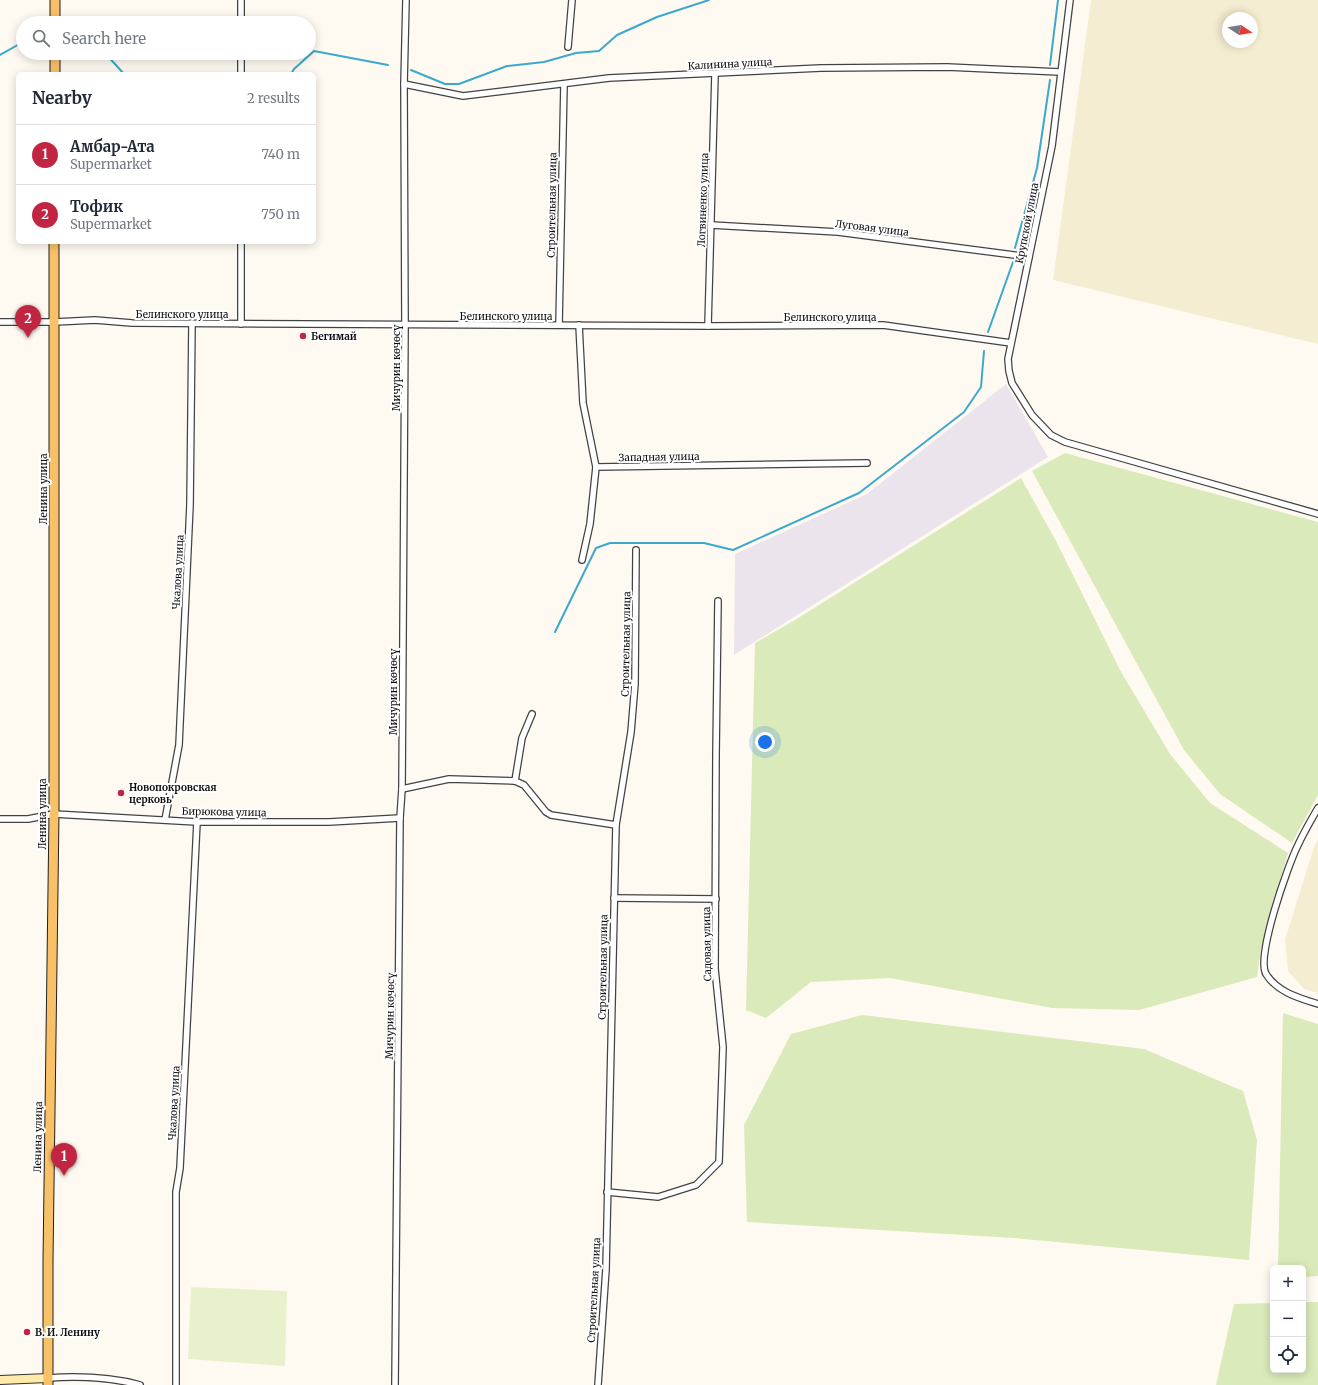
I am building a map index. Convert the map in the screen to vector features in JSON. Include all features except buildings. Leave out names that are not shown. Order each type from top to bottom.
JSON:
[{"type":"main road","points":[[55,0],[55,16]]},
{"type":"main road","points":[[55,60],[55,72]]},
{"type":"main road","name":"Ленина улица","points":[[48,1382],[48,1261],[54,814],[54,244]]},
{"type":"street","points":[[241,0],[241,16]]},
{"type":"street","name":"Мичурин көчөсү","points":[[395,1385],[400,818],[402,788],[405,324],[404,84],[406,0]]},
{"type":"street","points":[[568,47],[572,0]]},
{"type":"street","name":"Крупской улица","points":[[1070,0],[1052,146],[1008,359],[1012,383],[1032,415],[1051,435],[1065,442],[1095,452],[1318,514]]},
{"type":"street","points":[[241,60],[241,72]]},
{"type":"street","name":"Калинина улица","points":[[404,84],[463,96],[609,78],[821,68],[947,67],[1060,72]]},
{"type":"street","name":"Логвиненко улица","points":[[708,326],[715,74]]},
{"type":"street","name":"Строительная улица","points":[[559,325],[564,84]]},
{"type":"street","name":"Луговая улица","points":[[711,225],[838,232],[1029,257]]},
{"type":"street","points":[[241,244],[241,324]]},
{"type":"street","name":"Белинского улица","points":[[0,322],[95,320],[132,323],[241,324],[883,326],[1011,343]]},
{"type":"street","name":"Чкалова улица","points":[[165,820],[179,745],[190,505],[192,323]]},
{"type":"street","points":[[579,325],[583,403],[596,467],[590,524],[582,560]]},
{"type":"street","name":"Западная улица","points":[[596,467],[867,463]]},
{"type":"street","name":"Строительная улица","points":[[598,1385],[606,1269],[616,825],[631,732],[635,684],[636,550]]},
{"type":"street","name":"Садовая улица","points":[[607,1192],[658,1197],[696,1185],[719,1162],[723,1047],[715,969],[718,601]]},
{"type":"street","points":[[515,781],[522,738],[532,714]]},
{"type":"street","points":[[402,788],[450,779],[515,781],[524,785],[546,812],[551,815],[616,825]]},
{"type":"street","points":[[1318,808],[1298,845],[1283,883],[1264,956],[1265,972],[1273,982],[1293,996],[1318,1004]]},
{"type":"street","name":"Бирюкова улица","points":[[0,820],[28,819],[54,814],[197,822],[329,822],[400,818]]},
{"type":"street","name":"Чкалова улица","points":[[176,1385],[176,1192],[180,1168],[197,822]]},
{"type":"street","points":[[614,898],[716,899]]},
{"type":"street","points":[[0,1380],[48,1382],[76,1376],[140,1385]]},
{"type":"shaded area","points":[[1091,0],[1318,0],[1318,344],[1053,280]]},
{"type":"shaded area","points":[[1006,384],[1048,457],[734,655],[735,554],[867,494]]},
{"type":"shaded area","points":[[1318,839],[1318,993],[1304,989],[1288,971],[1285,940],[1314,847]]},
{"type":"green space","points":[[1065,453],[1318,522],[1318,795],[1292,843],[1220,794],[1184,750],[1032,471]]},
{"type":"green space","points":[[1021,478],[1056,541],[1120,670],[1170,754],[1210,803],[1288,853],[1261,949],[1257,977],[1139,1010],[1052,1008],[890,978],[811,982],[766,1018],[746,1010],[755,643],[795,620]]},
{"type":"green space","points":[[1283,1013],[1318,1024],[1318,1276],[1306,1277],[1306,1265],[1278,1265]]},
{"type":"green space","points":[[862,1015],[1144,1049],[1243,1091],[1257,1140],[1249,1260],[1014,1238],[747,1222],[744,1125],[791,1034]]},
{"type":"green space","points":[[191,1287],[287,1291],[285,1366],[188,1359]]},
{"type":"green space","points":[[1306,1302],[1318,1302],[1318,1385],[1216,1385],[1234,1304],[1270,1303],[1270,1373],[1306,1373]]},
{"type":"waterway","points":[[411,70],[445,84],[459,84],[507,66],[544,62],[576,53],[599,51],[617,35],[657,17],[709,0]]},
{"type":"waterway","points":[[1050,65],[1058,0]]},
{"type":"waterway","points":[[0,55],[16,46]]},
{"type":"waterway","points":[[316,51],[388,65]]},
{"type":"waterway","points":[[111,60],[122,72]]},
{"type":"waterway","points":[[292,72],[304,60]]},
{"type":"waterway","points":[[1015,248],[1037,168],[1050,80]]},
{"type":"waterway","points":[[988,332],[1013,262]]},
{"type":"waterway","points":[[555,632],[596,548],[610,543],[704,543],[733,550],[859,493],[964,412],[981,387],[984,351]]},
{"type":"place","name":"Бегимай","points":[[303,336]]},
{"type":"place","name":"Тофик","points":[[28,338]]},
{"type":"place","name":"Новопокровская церковь","points":[[121,793]]},
{"type":"place","name":"Амбар-Ата","points":[[64,1176]]},
{"type":"place","name":"В. И. Ленину","points":[[27,1332]]}]
